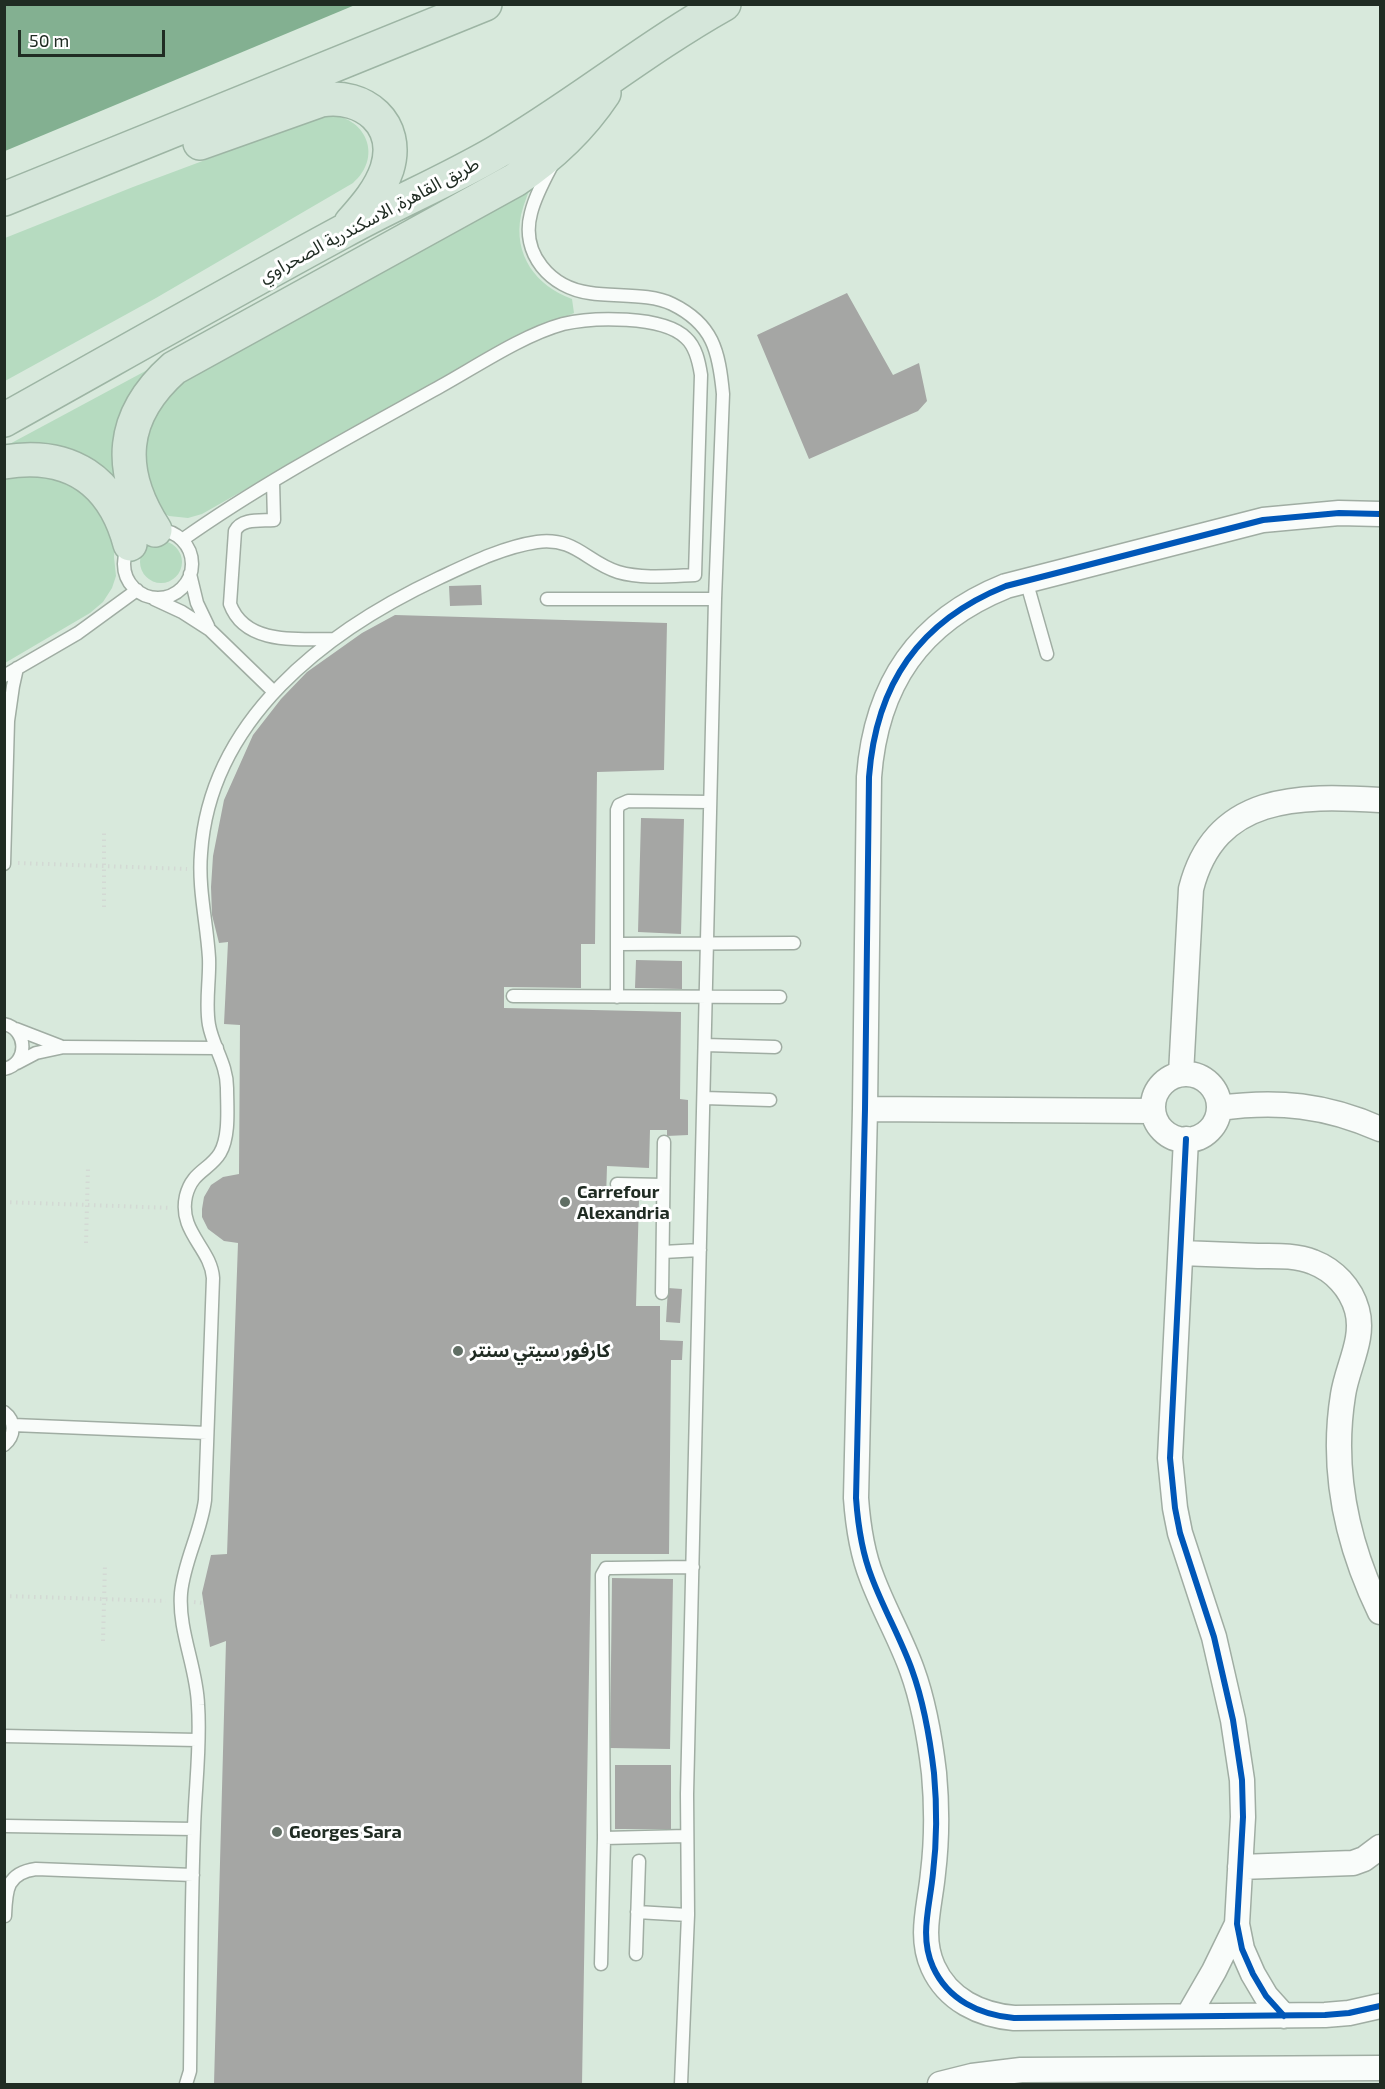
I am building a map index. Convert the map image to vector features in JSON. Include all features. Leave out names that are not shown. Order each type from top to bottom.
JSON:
[{"type":"highway","points":[[4,199],[485,4]]},
{"type":"highway","name":"طريق القاهرة, الاسكندرية الصحراوي","points":[[4,420],[344,231],[496,152],[567,107],[670,36],[724,4]]},
{"type":"highway","points":[[156,538],[134,490],[129,468],[131,432],[138,412],[153,387],[174,368],[515,180],[571,136],[596,106],[616,72]]},
{"type":"highway","points":[[93,163],[150,159],[321,99],[347,99],[370,110],[380,119],[390,142],[390,155],[376,193],[344,231]]},
{"type":"highway","points":[[4,462],[45,460],[65,465],[84,474],[106,491],[122,518],[156,538]]},
{"type":"street","points":[[1380,514],[1339,513],[1263,520],[1006,586],[968,603],[935,629],[921,643],[896,677],[886,696],[877,722],[871,749],[869,777],[865,1109],[856,1476],[858,1521],[871,1577],[912,1671],[929,1738],[936,1807],[933,1873],[925,1922],[925,1938],[928,1954],[943,1983],[954,1995],[967,2005],[998,2016],[1284,2016],[1349,2013],[1380,2007]]},
{"type":"street","points":[[1181,1074],[1190,904],[1195,875],[1208,848],[1228,825],[1254,809],[1287,802],[1321,799],[1380,800]]},
{"type":"street","points":[[1181,1074],[1199,1077],[1207,1082],[1217,1098],[1219,1108],[1207,1132],[1199,1137],[1186,1139],[1172,1137],[1164,1131],[1158,1124],[1153,1111],[1154,1097],[1158,1089],[1164,1082],[1181,1074]]},
{"type":"street","points":[[1219,1108],[1256,1104],[1303,1106],[1358,1119],[1380,1129]]},
{"type":"street","points":[[865,1109],[1153,1111]]},
{"type":"street","points":[[1186,1139],[1170,1458],[1172,1483],[1180,1533],[1214,1637],[1233,1720],[1244,1798],[1236,1924],[1242,1949],[1252,1974],[1266,1996],[1284,2016]]},
{"type":"street","points":[[1181,1253],[1299,1258],[1312,1261],[1330,1272],[1346,1286],[1353,1298],[1358,1311],[1359,1339],[1350,1364],[1340,1416],[1340,1471],[1347,1518],[1357,1557],[1380,1612]]},
{"type":"street","points":[[1240,1867],[1353,1863],[1365,1859],[1380,1847]]},
{"type":"street","points":[[1188,2016],[1214,1971],[1236,1924]]},
{"type":"street","points":[[940,2085],[972,2076],[1021,2070],[1380,2068]]},
{"type":"lane","points":[[571,136],[543,182],[530,214],[528,228],[534,255],[550,277],[574,290],[657,298],[670,303],[698,323],[712,339],[718,355],[723,393],[715,599],[687,1836],[688,1915],[681,2085]]},
{"type":"lane","points":[[274,692],[210,630],[182,612],[142,593],[130,582],[125,573],[125,553],[273,481],[514,345],[562,324],[608,318],[661,325],[674,329],[686,338],[698,359],[701,375],[695,575]]},
{"type":"lane","points":[[273,481],[274,520],[243,523],[238,525],[235,531],[231,604],[234,615],[244,626],[267,636],[333,639]]},
{"type":"lane","points":[[156,538],[191,556],[190,574],[197,603],[210,630]]},
{"type":"lane","points":[[186,2085],[190,2071],[197,1688],[181,1602],[187,1566],[203,1514],[213,1271],[208,1258],[193,1237],[186,1209],[186,1197],[198,1173],[216,1159],[223,1146],[226,1127],[227,1080],[209,1027],[209,957],[201,906],[200,869],[203,831],[215,786],[225,763],[248,723],[274,692],[333,639],[366,616],[412,591],[489,556],[536,542],[557,541],[578,549],[618,572],[646,576],[716,572]]},
{"type":"lane","points":[[4,676],[142,593],[158,597],[169,596],[185,583],[190,574]]},
{"type":"lane","points":[[1026,580],[1047,654]]},
{"type":"lane","points":[[547,599],[715,599]]},
{"type":"lane","points":[[4,863],[8,721],[17,668]]},
{"type":"lane","points":[[617,996],[616,815],[619,805],[628,801],[710,802]]},
{"type":"lane","points":[[616,944],[794,943]]},
{"type":"lane","points":[[513,996],[780,997]]},
{"type":"lane","points":[[10,1027],[64,1047]]},
{"type":"lane","points":[[10,1027],[21,1037],[23,1046],[22,1055],[17,1063]]},
{"type":"lane","points":[[705,1045],[775,1047]]},
{"type":"lane","points":[[4,1069],[36,1053],[64,1047],[217,1048]]},
{"type":"lane","points":[[704,1098],[770,1100]]},
{"type":"lane","points":[[662,1293],[664,1142]]},
{"type":"lane","points":[[617,1184],[663,1185]]},
{"type":"lane","points":[[663,1252],[700,1250]]},
{"type":"lane","points":[[4,1412],[9,1416],[13,1425],[12,1435],[4,1445]]},
{"type":"lane","points":[[13,1425],[207,1433]]},
{"type":"lane","points":[[601,1964],[604,1838],[602,1575],[606,1568],[693,1567]]},
{"type":"lane","points":[[4,1736],[197,1740]]},
{"type":"lane","points":[[5,1824],[194,1829]]},
{"type":"lane","points":[[604,1838],[687,1836]]},
{"type":"lane","points":[[636,1954],[639,1861]]},
{"type":"lane","points":[[5,1916],[6,1893],[10,1883],[16,1875],[26,1870],[193,1875]]},
{"type":"lane","points":[[637,1912],[688,1915]]},
{"type":"path","points":[[104,829],[104,907]]},
{"type":"path","points":[[4,863],[200,869]]},
{"type":"path","points":[[86,1243],[88,1167]]},
{"type":"path","points":[[4,1202],[186,1209]]},
{"type":"path","points":[[103,1641],[105,1563]]},
{"type":"path","points":[[4,1596],[203,1603]]},
{"type":"shaded area","points":[[5,4],[355,4],[355,5],[5,151]]},
{"type":"shaded area","points":[[331,115],[344,118],[354,124],[367,141],[369,152],[367,162],[362,173],[353,183],[156,298],[5,381],[5,238],[133,187]]},
{"type":"shaded area","points":[[535,176],[521,215],[519,230],[524,256],[538,277],[548,286],[572,299],[574,313],[464,367],[202,514],[188,518],[169,516],[152,507],[138,479],[158,391]]},
{"type":"shaded area","points":[[151,368],[120,483],[4,447]]},
{"type":"shaded area","points":[[5,469],[87,481],[115,542],[116,576],[103,602],[90,613],[5,663]]},
{"type":"shaded area","points":[[161,541],[176,547],[182,562],[176,577],[161,583],[146,577],[140,562],[146,547]]},
{"type":"building","points":[[847,293],[893,375],[919,363],[927,401],[918,411],[809,459],[757,335]]},
{"type":"building","points":[[481,585],[482,605],[450,606],[449,586]]},
{"type":"building","name":"كارفور سيتي سنتر","points":[[395,615],[667,623],[664,770],[597,772],[595,944],[581,944],[581,988],[504,987],[504,1008],[681,1012],[680,1099],[688,1100],[688,1135],[667,1136],[667,1130],[650,1130],[649,1168],[607,1166],[606,1199],[639,1200],[636,1306],[660,1306],[660,1340],[683,1341],[682,1360],[671,1360],[669,1554],[591,1554],[582,2084],[214,2084],[226,1641],[210,1647],[202,1593],[211,1555],[227,1554],[238,1243],[224,1241],[208,1229],[202,1217],[202,1209],[204,1197],[211,1185],[223,1177],[239,1174],[240,1025],[224,1024],[228,942],[219,943],[212,915],[213,856],[224,800],[253,735],[281,699],[307,672],[362,633]]},
{"type":"building","points":[[641,818],[684,819],[681,934],[638,932]]},
{"type":"building","points":[[636,960],[682,961],[682,989],[635,988]]},
{"type":"building","points":[[668,1288],[682,1289],[680,1323],[666,1322]]},
{"type":"building","points":[[612,1578],[673,1579],[670,1749],[610,1748]]},
{"type":"building","points":[[615,1765],[671,1765],[671,1829],[615,1829]]},
{"type":"cycle path","points":[[1380,514],[1339,513],[1263,520],[1006,586],[975,600],[926,637],[907,660],[892,685],[881,713],[873,744],[869,777],[865,1109],[856,1498],[859,1529],[869,1569],[912,1670],[928,1734],[934,1773],[936,1823],[926,1932],[927,1944],[939,1979],[956,1997],[977,2009],[1014,2018],[1325,2015],[1349,2013],[1380,2006]]},
{"type":"cycle path","points":[[1186,1139],[1170,1458],[1175,1508],[1180,1533],[1214,1637],[1233,1720],[1242,1780],[1243,1817],[1237,1924],[1242,1949],[1266,1996],[1284,2016]]},
{"type":"place","name":"Carrefour Alexandria","points":[[565,1202]]},
{"type":"place","name":"كارفور سيتي سنتر","points":[[458,1351]]},
{"type":"place","name":"Georges Sara","points":[[277,1832]]}]
